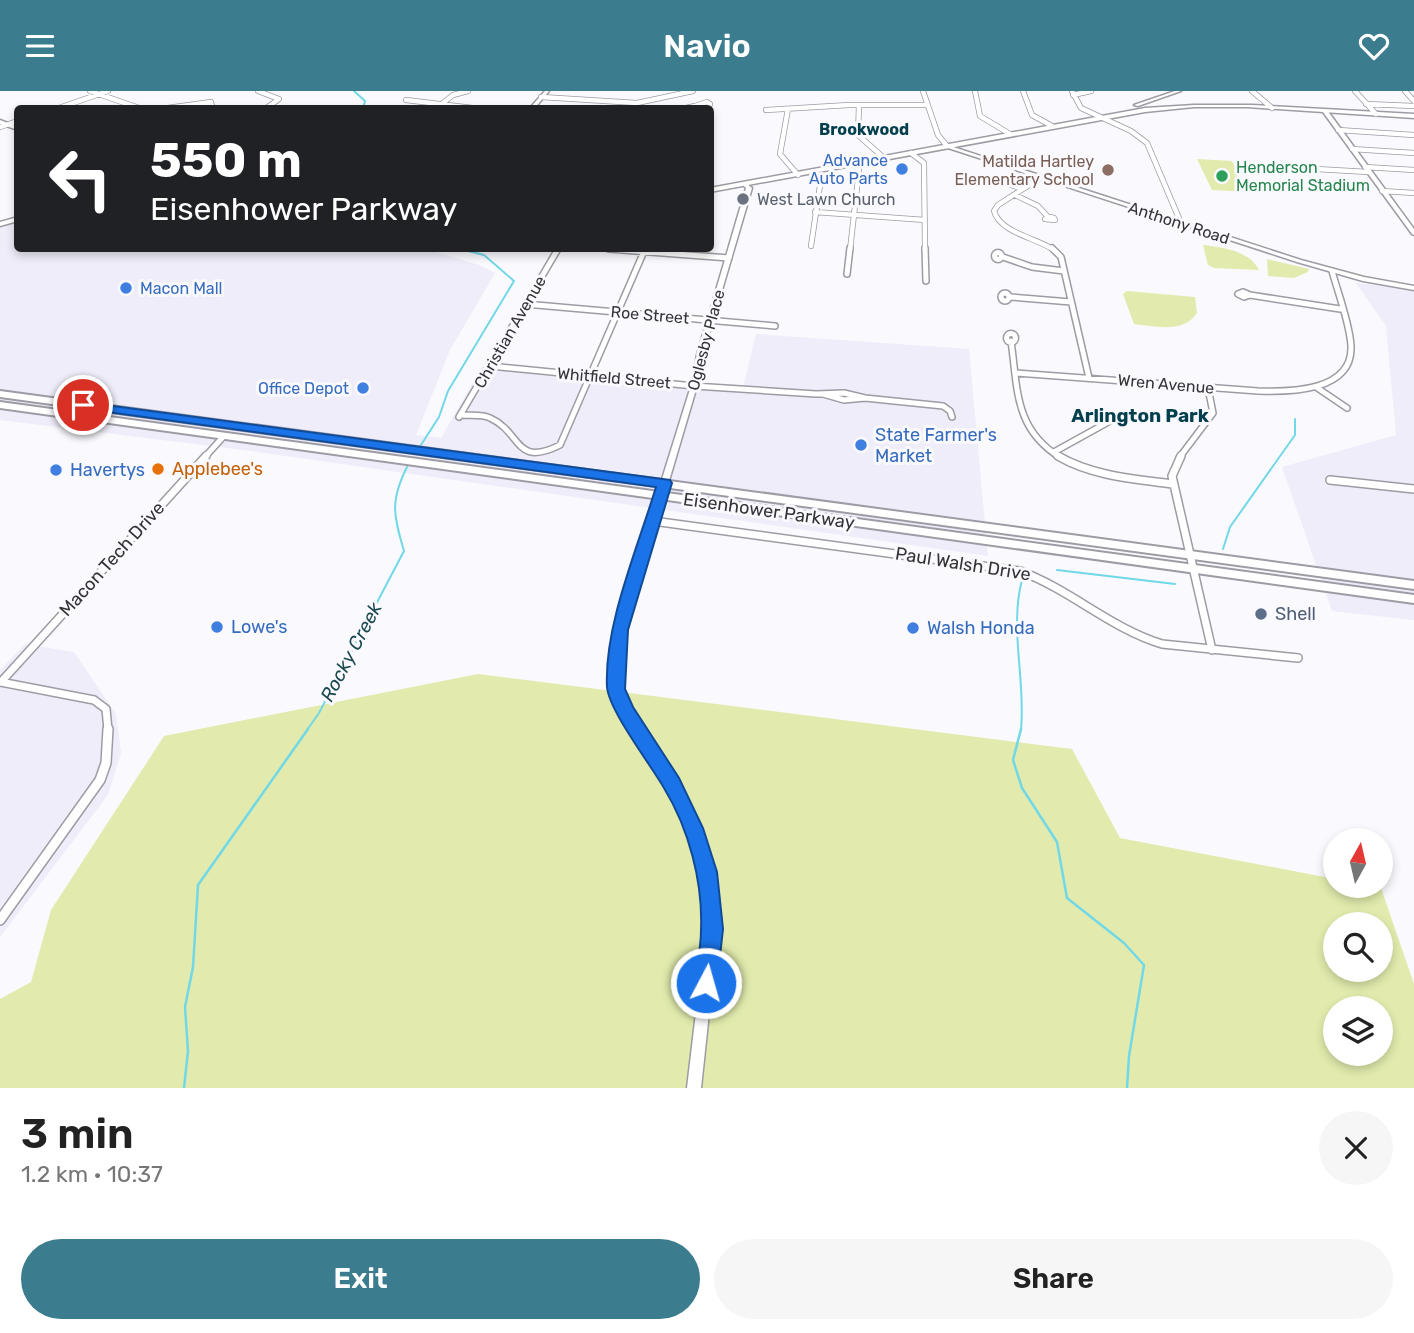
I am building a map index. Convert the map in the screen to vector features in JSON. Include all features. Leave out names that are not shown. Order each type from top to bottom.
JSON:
[{"type":"main road","points":[[1101,117],[1103,114],[1136,105],[1189,102],[1412,117]]},
{"type":"main road","points":[[714,189],[1144,110],[1194,106],[1252,107]]},
{"type":"main road","points":[[0,125],[14,128]]},
{"type":"main road","name":"Eisenhower Parkway","points":[[0,394],[1414,585]]},
{"type":"main road","name":"Eisenhower Parkway","points":[[0,405],[1414,599]]},
{"type":"street","points":[[90,91],[131,105]]},
{"type":"street","points":[[67,105],[108,91]]},
{"type":"street","points":[[258,91],[279,99],[271,105]]},
{"type":"street","points":[[443,103],[453,95],[468,91]]},
{"type":"street","points":[[534,105],[547,91]]},
{"type":"street","points":[[541,97],[637,103],[693,91]]},
{"type":"street","points":[[923,91],[942,142],[947,146]]},
{"type":"street","points":[[975,91],[980,116],[1010,134]]},
{"type":"street","points":[[1023,91],[1032,115],[1052,126]]},
{"type":"street","points":[[1091,91],[1073,93],[1079,106],[1131,131],[1150,146],[1181,223]]},
{"type":"street","points":[[1136,105],[1177,91]]},
{"type":"street","points":[[1252,91],[1272,108]]},
{"type":"street","points":[[1355,91],[1377,114]]},
{"type":"street","points":[[1405,91],[1414,103]]},
{"type":"street","points":[[1144,110],[1168,95]]},
{"type":"street","points":[[406,100],[456,105]]},
{"type":"street","points":[[193,105],[211,102],[212,105]]},
{"type":"street","points":[[1366,104],[1414,103]]},
{"type":"street","points":[[766,110],[859,105],[927,105]]},
{"type":"street","points":[[859,105],[858,135],[884,158]]},
{"type":"street","points":[[788,109],[781,157],[798,175]]},
{"type":"street","points":[[1325,111],[1414,233]]},
{"type":"street","points":[[7,125],[14,122]]},
{"type":"street","points":[[1338,130],[1414,135]]},
{"type":"street","name":"Anthony Road","points":[[947,146],[1332,271],[1414,288]]},
{"type":"street","points":[[1352,149],[1414,153]]},
{"type":"street","points":[[911,153],[924,163],[926,281]]},
{"type":"street","points":[[847,274],[859,170],[854,165]]},
{"type":"street","points":[[1300,168],[1413,171]]},
{"type":"street","points":[[811,246],[821,179],[815,172]]},
{"type":"street","points":[[1040,178],[998,205],[994,211],[995,216],[1007,227],[1054,249],[1061,257],[1089,378]]},
{"type":"street","points":[[996,180],[1023,189]]},
{"type":"street","name":"Oglesby Place","points":[[694,1088],[712,929],[706,872],[693,828],[672,784],[626,711],[616,689],[620,630],[694,386],[749,188],[746,185]]},
{"type":"street","points":[[1382,191],[1414,193]]},
{"type":"street","points":[[1015,195],[1038,206],[1048,216]]},
{"type":"street","points":[[815,212],[925,219]]},
{"type":"street","name":"Christian Avenue","points":[[556,252],[460,416],[491,419],[524,450],[540,452],[552,449],[561,442],[590,376]]},
{"type":"street","points":[[590,376],[643,252]]},
{"type":"street","points":[[665,252],[729,258]]},
{"type":"street","points":[[1003,257],[1032,267],[1064,271]]},
{"type":"street","name":"Wren Avenue","points":[[1016,373],[1272,392],[1316,387],[1334,379],[1348,365],[1351,347],[1332,271]]},
{"type":"street","points":[[1250,295],[1340,309]]},
{"type":"street","points":[[1011,297],[1071,302]]},
{"type":"street","name":"Roe Street","points":[[526,305],[775,326]]},
{"type":"street","points":[[1011,341],[1025,422],[1040,442],[1054,452],[1101,473],[1173,484]]},
{"type":"street","name":"Whitfield Street","points":[[490,366],[694,386],[822,394],[844,400],[866,398],[943,406],[950,411],[952,417]]},
{"type":"street","points":[[1316,387],[1347,408]]},
{"type":"street","points":[[1208,388],[1213,413],[1172,469],[1188,553],[1212,650]]},
{"type":"street","points":[[1054,452],[1110,421]]},
{"type":"street","name":"Macon Tech Drive","points":[[0,682],[223,436]]},
{"type":"street","points":[[1330,480],[1414,489]]},
{"type":"street","name":"Paul Walsh Drive","points":[[653,520],[1020,571],[1048,581],[1130,634],[1162,644],[1298,658]]},
{"type":"street","points":[[0,682],[94,700],[106,709],[109,739],[106,763],[94,791],[0,920]]},
{"type":"shaded area","points":[[14,223],[14,252],[436,252],[479,265],[495,273],[450,350],[416,435],[441,438],[481,368],[742,391],[756,334],[969,349],[988,556],[251,451],[0,420],[0,227]]},
{"type":"shaded area","points":[[1356,283],[1414,290],[1414,620],[1332,611],[1282,467],[1396,435],[1386,326]]},
{"type":"shaded area","points":[[25,644],[74,652],[116,714],[121,753],[108,795],[0,937],[0,670]]},
{"type":"green space","name":"Henderson Memorial Stadium","points":[[1197,159],[1232,161],[1249,192],[1212,190]]},
{"type":"green space","points":[[1203,245],[1242,254],[1259,270],[1214,268],[1208,265]]},
{"type":"green space","points":[[1267,259],[1309,269],[1294,278],[1268,276]]},
{"type":"green space","points":[[1127,291],[1195,297],[1197,313],[1191,320],[1176,326],[1134,324],[1123,294]]},
{"type":"green space","points":[[478,674],[1072,749],[1120,838],[1323,877],[1323,898],[1384,898],[1389,912],[1323,912],[1323,982],[1393,982],[1393,923],[1414,984],[1414,1088],[0,1088],[0,999],[31,982],[51,910],[164,736]]},
{"type":"waterway","name":"Rocky Creek","points":[[354,91],[365,101],[364,105]]},
{"type":"waterway","name":"Rocky Creek","points":[[419,448],[439,417],[448,391],[514,281],[484,255],[472,252]]},
{"type":"waterway","points":[[1223,549],[1230,527],[1295,435],[1295,419]]},
{"type":"waterway","name":"Rocky Creek","points":[[307,730],[319,713],[404,551],[395,507],[398,488],[408,465]]},
{"type":"waterway","points":[[1057,570],[1175,584]]},
{"type":"waterway","points":[[1021,730],[1017,617],[1022,580]]},
{"type":"waterway","name":"Rocky Creek","points":[[184,1088],[188,1051],[185,1007],[193,967],[198,885],[308,729]]},
{"type":"waterway","points":[[1021,729],[1013,760],[1022,788],[1057,842],[1067,898],[1124,943],[1144,965],[1129,1056],[1127,1088]]},
{"type":"place","name":"Advance Auto Parts","points":[[902,169]]},
{"type":"place","name":"Matilda Hartley Elementary School","points":[[1108,170]]},
{"type":"place","name":"Henderson Memorial Stadium","points":[[1222,176]]},
{"type":"place","name":"West Lawn Church","points":[[743,199]]},
{"type":"place","name":"Macon Mall","points":[[126,288]]},
{"type":"place","name":"Office Depot","points":[[363,388]]},
{"type":"place","name":"State Farmer's Market","points":[[861,445]]},
{"type":"place","name":"Applebee's","points":[[158,469]]},
{"type":"place","name":"Havertys","points":[[56,470]]},
{"type":"place","name":"Shell","points":[[1261,614]]},
{"type":"place","name":"Lowe's","points":[[217,627]]},
{"type":"place","name":"Walsh Honda","points":[[913,628]]},
{"type":"district","name":"Brookwood","points":[[864,129]]},
{"type":"district","name":"Arlington Park","points":[[1140,415]]},
{"type":"route","points":[[83,405],[664,483],[620,630],[616,689],[626,711],[672,784],[693,828],[706,872],[712,929],[706,983]]}]
